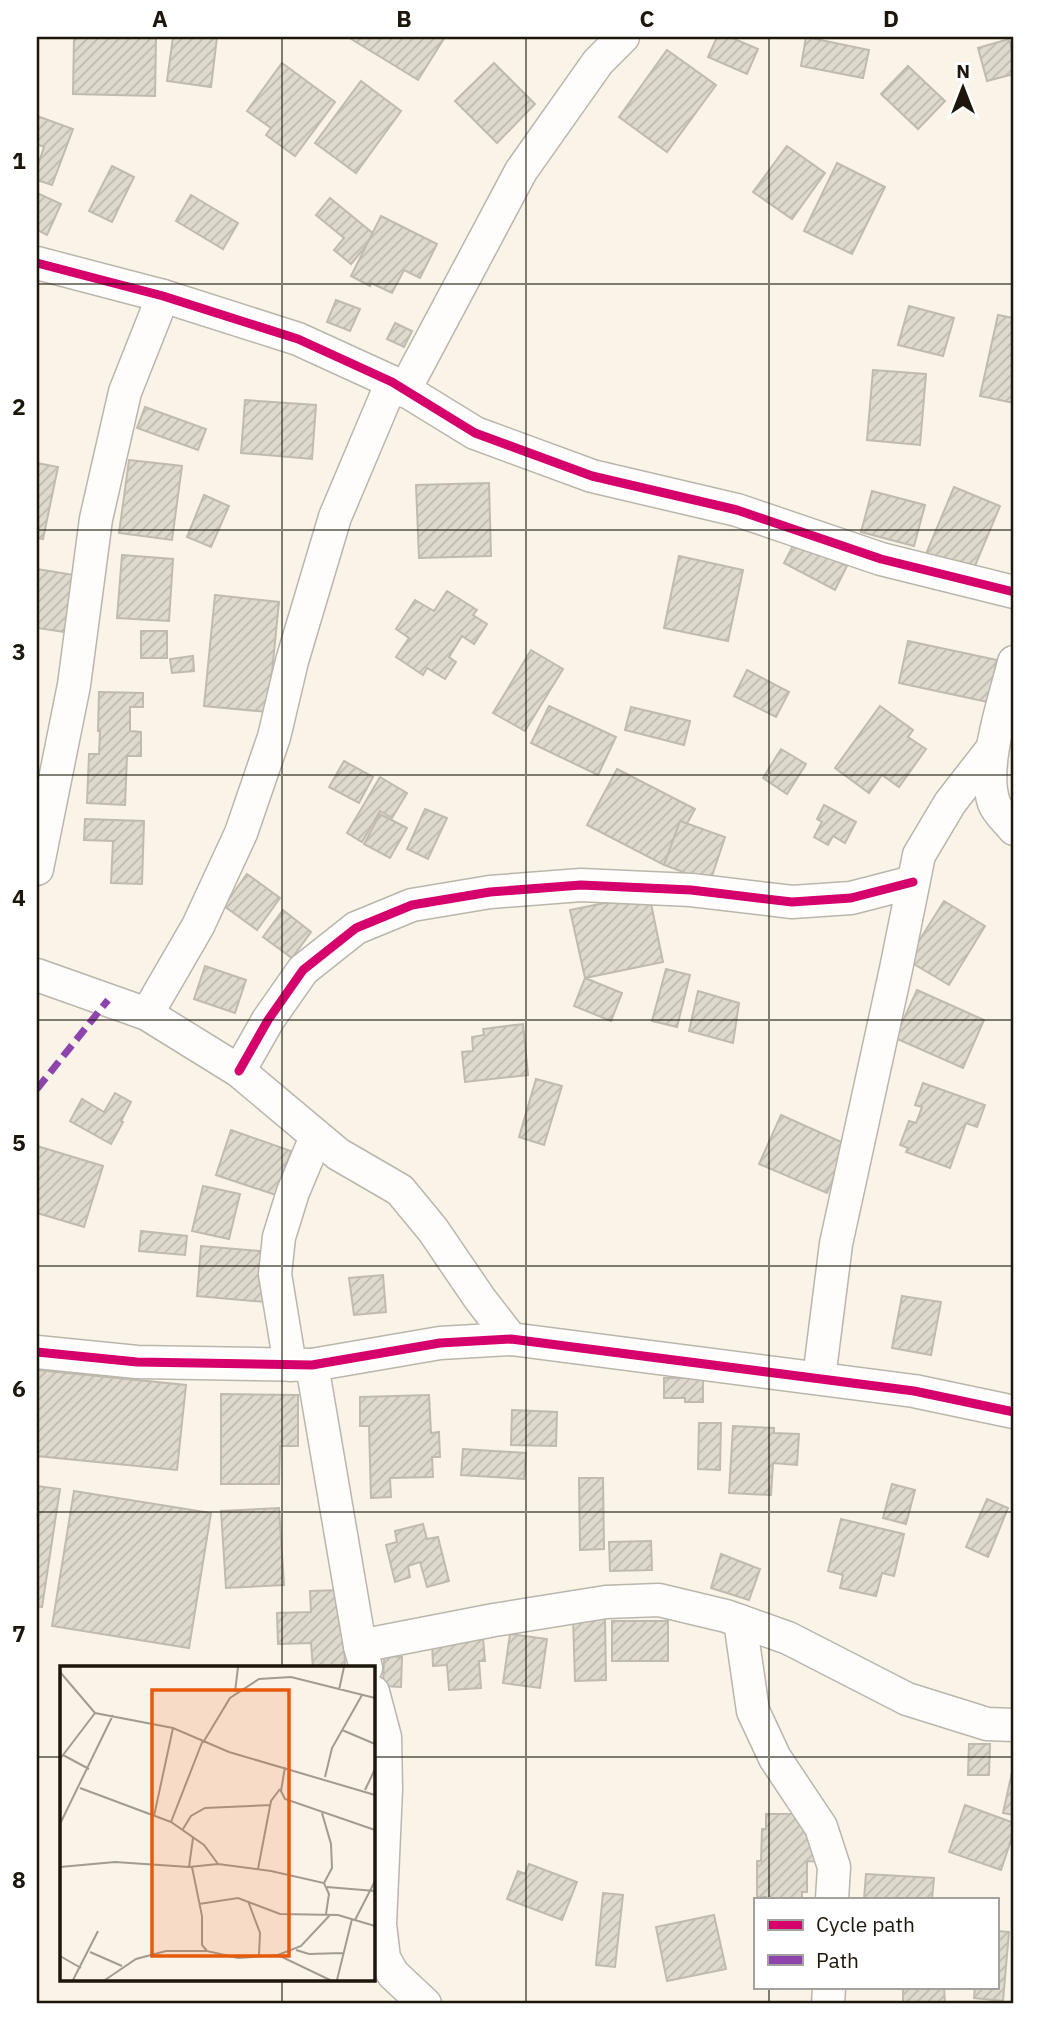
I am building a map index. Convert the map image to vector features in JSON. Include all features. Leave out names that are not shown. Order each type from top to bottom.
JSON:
[{"type":"street","points":[[147,1014],[198,926],[242,833],[274,737],[292,661],[335,517],[398,386],[521,171],[598,62],[623,37]]},
{"type":"street","points":[[37,263],[163,296],[298,339],[398,386],[475,433],[592,476],[737,510],[881,559],[1014,592]]},
{"type":"street","points":[[37,869],[74,685],[96,519],[125,392],[163,296]]},
{"type":"street","points":[[1014,662],[992,749],[990,780],[994,805],[1014,828]]},
{"type":"street","points":[[819,1378],[836,1244],[919,855],[950,803],[992,749]]},
{"type":"street","points":[[239,1071],[268,1020],[303,970],[356,928],[412,905],[491,892],[581,885],[691,890],[792,902],[851,898],[913,882]]},
{"type":"street","points":[[37,975],[147,1014],[239,1071],[338,1154],[400,1190],[433,1230],[511,1339]]},
{"type":"street","points":[[316,1137],[293,1192],[279,1237],[275,1274],[301,1364],[363,1657],[494,1620],[606,1601],[659,1600],[726,1616],[788,1638],[907,1699],[986,1724],[1014,1725]]},
{"type":"street","points":[[37,1352],[137,1362],[301,1364],[440,1343],[511,1339],[914,1391],[1014,1412]]},
{"type":"street","points":[[740,1621],[754,1711],[775,1758],[821,1827],[834,1867],[832,1898]]},
{"type":"street","points":[[374,1696],[385,1737],[386,1789],[380,1924],[384,1958],[393,1974],[425,2004]]},
{"type":"building","points":[[74,37],[156,37],[155,96],[73,94]]},
{"type":"building","points":[[173,37],[217,37],[211,87],[167,81]]},
{"type":"building","points":[[348,37],[445,37],[418,80]]},
{"type":"building","points":[[717,37],[730,37],[758,49],[747,74],[708,57]]},
{"type":"building","points":[[806,37],[869,50],[863,78],[801,66]]},
{"type":"building","points":[[1009,39],[1014,57],[1014,74],[987,81],[978,48]]},
{"type":"building","points":[[667,50],[716,85],[667,152],[619,117]]},
{"type":"building","points":[[282,63],[335,102],[295,156],[266,135],[271,128],[247,111]]},
{"type":"building","points":[[494,63],[535,104],[497,143],[455,101]]},
{"type":"building","points":[[908,66],[945,101],[918,129],[881,94]]},
{"type":"building","points":[[361,81],[401,111],[356,173],[315,143]]},
{"type":"building","points":[[37,116],[73,129],[52,185],[37,180],[37,168],[44,147],[37,144]]},
{"type":"building","points":[[787,146],[825,173],[792,219],[753,192]]},
{"type":"building","points":[[837,163],[885,187],[852,254],[804,231]]},
{"type":"building","points":[[112,166],[134,177],[112,222],[89,211]]},
{"type":"building","points":[[37,193],[61,204],[47,235],[37,230]]},
{"type":"building","points":[[191,195],[238,223],[223,249],[176,221]]},
{"type":"building","points":[[330,198],[375,235],[351,264],[334,250],[344,238],[316,215]]},
{"type":"building","points":[[381,216],[437,244],[420,278],[404,270],[392,293],[351,276]]},
{"type":"building","points":[[336,300],[360,309],[350,331],[327,322]]},
{"type":"building","points":[[909,306],[954,318],[943,356],[898,345]]},
{"type":"building","points":[[998,315],[1014,318],[1014,403],[980,396]]},
{"type":"building","points":[[395,323],[412,331],[404,347],[387,339]]},
{"type":"building","points":[[873,370],[926,374],[920,445],[867,440]]},
{"type":"building","points":[[245,400],[316,405],[312,459],[241,453]]},
{"type":"building","points":[[145,407],[206,429],[198,450],[137,428]]},
{"type":"building","points":[[129,460],[182,466],[172,540],[119,533]]},
{"type":"building","points":[[37,463],[58,467],[43,539],[37,538]]},
{"type":"building","points":[[489,483],[491,556],[419,558],[416,485]]},
{"type":"building","points":[[954,487],[1000,506],[972,573],[926,554]]},
{"type":"building","points":[[872,491],[925,505],[914,546],[861,532]]},
{"type":"building","points":[[204,495],[229,506],[211,547],[187,537]]},
{"type":"building","points":[[796,540],[847,566],[835,590],[784,563]]},
{"type":"building","points":[[122,555],[173,559],[169,621],[117,618]]},
{"type":"building","points":[[679,556],[743,570],[728,641],[664,628]]},
{"type":"building","points":[[37,569],[74,575],[65,632],[37,628]]},
{"type":"building","points":[[447,591],[477,610],[473,615],[487,624],[474,644],[462,636],[449,657],[456,662],[445,679],[427,668],[423,675],[396,657],[409,638],[396,629],[415,600],[434,611]]},
{"type":"building","points":[[215,595],[279,602],[268,712],[204,706]]},
{"type":"building","points":[[141,631],[167,631],[167,658],[141,658]]},
{"type":"building","points":[[908,641],[997,660],[988,702],[899,683]]},
{"type":"building","points":[[531,650],[563,669],[525,731],[493,713]]},
{"type":"building","points":[[193,656],[194,671],[172,673],[170,659]]},
{"type":"building","points":[[747,670],[789,692],[776,717],[734,696]]},
{"type":"building","points":[[99,692],[143,693],[143,707],[130,707],[130,731],[141,732],[141,756],[127,756],[125,805],[87,803],[89,754],[99,754]]},
{"type":"building","points":[[549,706],[616,737],[598,775],[531,743]]},
{"type":"building","points":[[880,706],[913,730],[908,737],[926,749],[899,787],[882,775],[869,793],[835,768]]},
{"type":"building","points":[[631,707],[690,721],[684,745],[625,730]]},
{"type":"building","points":[[781,749],[806,764],[787,794],[763,778]]},
{"type":"building","points":[[344,761],[373,777],[359,803],[329,787]]},
{"type":"building","points":[[617,769],[695,809],[664,865],[587,825]]},
{"type":"building","points":[[380,777],[407,793],[392,818],[380,811],[362,842],[347,833]]},
{"type":"building","points":[[824,805],[856,822],[845,843],[833,836],[828,845],[814,837],[822,822],[817,819]]},
{"type":"building","points":[[425,809],[447,818],[428,859],[407,849]]},
{"type":"building","points":[[380,814],[407,828],[390,858],[364,844]]},
{"type":"building","points":[[85,819],[144,821],[142,884],[111,883],[113,841],[84,840]]},
{"type":"building","points":[[680,821],[725,837],[710,882],[664,865]]},
{"type":"building","points":[[247,874],[280,898],[257,930],[224,906]]},
{"type":"building","points":[[649,894],[663,962],[585,978],[570,910]]},
{"type":"building","points":[[944,901],[985,926],[949,985],[907,960]]},
{"type":"building","points":[[283,910],[311,932],[292,958],[263,937]]},
{"type":"building","points":[[205,966],[246,980],[235,1013],[194,999]]},
{"type":"building","points":[[666,969],[690,975],[677,1027],[652,1021]]},
{"type":"building","points":[[585,978],[622,993],[611,1021],[574,1006]]},
{"type":"building","points":[[917,990],[984,1020],[963,1068],[895,1038]]},
{"type":"building","points":[[698,991],[739,1003],[733,1043],[689,1031]]},
{"type":"building","points":[[523,1024],[528,1075],[465,1082],[462,1052],[473,1051],[472,1037],[484,1035],[483,1029]]},
{"type":"building","points":[[536,1079],[562,1086],[544,1145],[519,1137]]},
{"type":"building","points":[[923,1083],[985,1105],[977,1127],[966,1123],[950,1168],[906,1152],[908,1148],[900,1145],[909,1121],[916,1123],[922,1107],[915,1105]]},
{"type":"building","points":[[115,1093],[131,1102],[111,1144],[70,1121],[82,1099],[104,1112]]},
{"type":"building","points":[[781,1115],[848,1145],[827,1193],[759,1164]]},
{"type":"building","points":[[231,1130],[291,1151],[276,1195],[216,1175]]},
{"type":"building","points":[[37,1146],[103,1166],[84,1227],[37,1213]]},
{"type":"building","points":[[203,1186],[240,1194],[229,1239],[192,1231]]},
{"type":"building","points":[[141,1231],[187,1236],[185,1255],[139,1251]]},
{"type":"building","points":[[201,1246],[270,1252],[266,1302],[197,1296]]},
{"type":"building","points":[[383,1275],[386,1312],[354,1315],[349,1278]]},
{"type":"building","points":[[902,1296],[941,1302],[931,1355],[892,1348]]},
{"type":"building","points":[[37,1370],[186,1385],[177,1470],[37,1456]]},
{"type":"building","points":[[664,1378],[703,1378],[703,1402],[685,1402],[685,1398],[664,1398]]},
{"type":"building","points":[[221,1394],[298,1395],[298,1446],[280,1446],[279,1484],[221,1484]]},
{"type":"building","points":[[429,1395],[431,1433],[439,1432],[440,1457],[432,1457],[433,1477],[390,1478],[391,1497],[371,1498],[369,1426],[360,1426],[360,1397]]},
{"type":"building","points":[[512,1410],[557,1412],[556,1446],[511,1445]]},
{"type":"building","points":[[699,1423],[721,1423],[720,1470],[698,1469]]},
{"type":"building","points":[[733,1426],[774,1428],[774,1433],[799,1434],[797,1465],[773,1463],[771,1495],[729,1493]]},
{"type":"building","points":[[463,1449],[526,1453],[524,1479],[461,1475]]},
{"type":"building","points":[[579,1478],[603,1478],[604,1549],[580,1550]]},
{"type":"building","points":[[892,1484],[915,1490],[906,1524],[883,1518]]},
{"type":"building","points":[[37,1486],[60,1489],[42,1607],[37,1606]]},
{"type":"building","points":[[74,1491],[211,1513],[189,1648],[52,1626]]},
{"type":"building","points":[[987,1499],[1008,1508],[988,1557],[966,1547]]},
{"type":"building","points":[[279,1508],[284,1585],[226,1588],[221,1511]]},
{"type":"building","points":[[841,1519],[904,1534],[894,1576],[882,1573],[876,1596],[840,1588],[843,1575],[828,1571]]},
{"type":"building","points":[[423,1524],[427,1539],[438,1537],[449,1581],[427,1587],[420,1562],[408,1566],[410,1577],[395,1582],[386,1545],[397,1542],[395,1531]]},
{"type":"building","points":[[651,1541],[652,1570],[610,1571],[609,1542]]},
{"type":"building","points":[[721,1554],[760,1569],[749,1600],[711,1588]]},
{"type":"building","points":[[342,1590],[345,1666],[313,1666],[311,1643],[278,1644],[277,1613],[311,1612],[310,1591]]},
{"type":"building","points":[[605,1618],[606,1680],[575,1681],[573,1619]]},
{"type":"building","points":[[612,1621],[668,1621],[668,1661],[612,1661]]},
{"type":"building","points":[[510,1634],[547,1639],[540,1688],[503,1683]]},
{"type":"building","points":[[483,1638],[485,1661],[479,1661],[481,1688],[449,1690],[447,1665],[433,1666],[432,1642]]},
{"type":"building","points":[[384,1656],[402,1657],[401,1687],[383,1686]]},
{"type":"building","points":[[969,1744],[990,1744],[989,1775],[968,1775]]},
{"type":"building","points":[[1012,1772],[1014,1773],[1014,1815],[1003,1813]]},
{"type":"building","points":[[965,1805],[1014,1823],[1014,1831],[1001,1870],[949,1852]]},
{"type":"building","points":[[766,1814],[809,1814],[818,1862],[807,1861],[807,1892],[802,1892],[802,1898],[757,1897],[757,1861],[761,1861],[762,1829],[766,1829]]},
{"type":"building","points":[[529,1864],[577,1882],[562,1920],[507,1899],[518,1871],[525,1874]]},
{"type":"building","points":[[866,1874],[934,1878],[932,1898],[864,1898]]},
{"type":"building","points":[[603,1893],[623,1895],[615,1967],[596,1965]]},
{"type":"building","points":[[714,1915],[726,1969],[667,1981],[656,1927]]},
{"type":"building","points":[[998,1931],[1009,1932],[1003,2001],[974,1998],[975,1988],[998,1988]]},
{"type":"building","points":[[903,1988],[944,1988],[945,2004],[903,2004]]},
{"type":"marked path","points":[[37,1089],[108,1000]]},
{"type":"cycle path","points":[[37,263],[163,296],[298,339],[392,382],[475,433],[592,476],[737,510],[881,559],[1014,592]]},
{"type":"cycle path","points":[[239,1071],[268,1020],[303,970],[356,928],[412,905],[490,892],[581,885],[691,890],[792,902],[851,898],[913,882]]},
{"type":"cycle path","points":[[37,1352],[137,1362],[312,1365],[440,1343],[511,1339],[914,1391],[1014,1412]]}]
